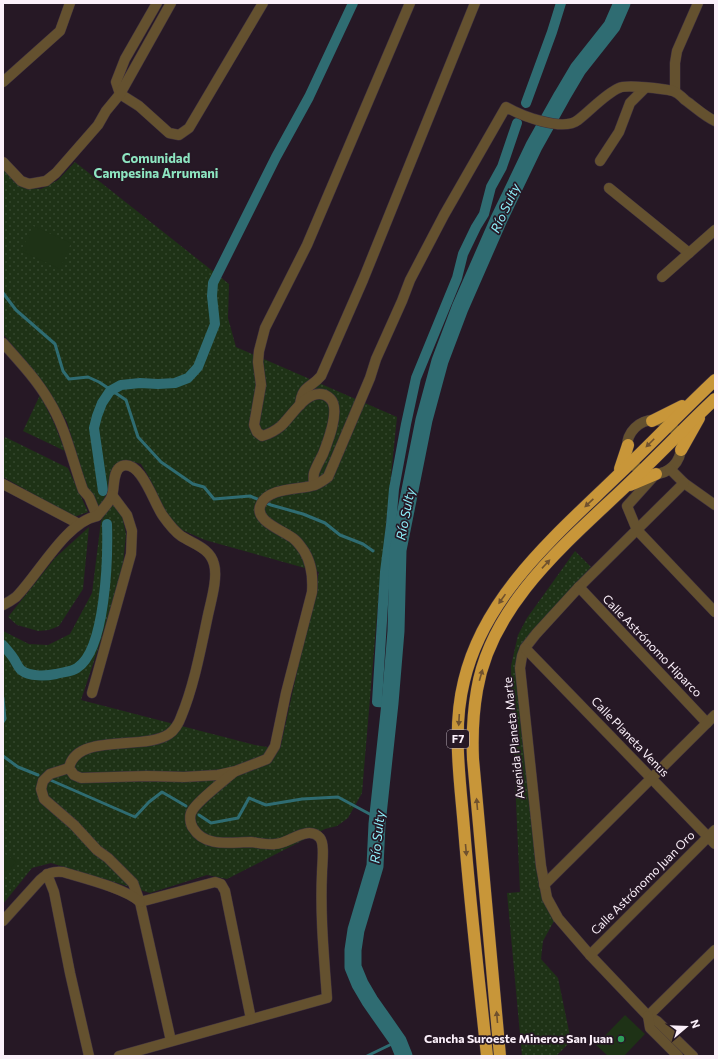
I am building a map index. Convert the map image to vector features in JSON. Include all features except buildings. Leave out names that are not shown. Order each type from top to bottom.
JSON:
[{"type":"highway","name":"F7","points":[[486,1056],[458,757],[458,718],[464,680],[476,645],[489,618],[516,579],[559,532],[668,424],[715,380]]},
{"type":"highway","name":"F7","points":[[500,1056],[473,760],[472,728],[477,689],[486,656],[505,615],[524,588],[579,529],[625,487],[677,434],[715,399]]},
{"type":"highway","points":[[652,421],[692,402]]},
{"type":"highway","points":[[681,450],[702,411]]},
{"type":"highway","points":[[617,476],[628,444]]},
{"type":"highway","points":[[625,487],[656,474]]},
{"type":"street","points":[[3,82],[60,31],[70,3]]},
{"type":"street","points":[[157,3],[125,59],[116,82],[120,94],[139,106],[169,133],[179,135],[189,128],[262,3]]},
{"type":"street","points":[[3,162],[21,181],[29,184],[46,181],[56,173],[98,125],[106,111],[120,94],[171,3]]},
{"type":"street","points":[[314,485],[314,473],[328,440],[335,408],[332,401],[327,396],[320,394],[313,395],[305,399],[280,428],[262,436],[257,432],[254,426],[261,385],[258,362],[259,351],[265,328],[307,245],[410,3]]},
{"type":"street","points":[[300,405],[301,396],[304,390],[316,382],[321,376],[345,321],[475,3]]},
{"type":"street","points":[[674,92],[677,51],[698,3]]},
{"type":"street","points":[[3,605],[15,597],[79,524],[97,516],[112,495],[116,474],[119,468],[130,465],[135,467],[141,474],[163,516],[173,529],[181,536],[206,550],[211,556],[215,574],[212,598],[196,670],[181,718],[177,726],[169,734],[157,739],[109,744],[80,751],[70,761],[69,768],[74,775],[81,778],[147,776],[184,777],[236,771],[267,759],[275,746],[286,693],[312,592],[313,576],[310,562],[304,551],[294,539],[262,518],[260,510],[261,504],[266,498],[274,493],[314,485],[322,482],[328,477],[410,280],[444,215],[506,108],[555,125],[566,125],[577,121],[590,109],[620,87],[645,88],[674,92],[708,118],[715,121]]},
{"type":"street","points":[[600,161],[619,132],[630,102],[645,88]]},
{"type":"street","points":[[609,188],[689,254]]},
{"type":"street","points":[[662,277],[715,230]]},
{"type":"street","points":[[3,343],[38,384],[49,401],[61,425],[83,490],[89,497],[97,516]]},
{"type":"street","points":[[656,474],[640,471],[631,461],[628,454],[630,436],[636,428],[643,423],[652,421],[668,424],[677,434],[681,450],[679,457],[676,464],[670,469],[656,474],[627,506],[637,530],[715,612]]},
{"type":"street","points":[[670,469],[684,483],[715,505]]},
{"type":"street","name":"Avenida Planeta Marte","points":[[684,483],[579,587],[536,634],[522,656],[520,668],[540,866],[547,898],[558,918],[590,955],[648,1016],[657,1021],[693,1056]]},
{"type":"street","points":[[3,484],[79,524]]},
{"type":"street","points":[[92,693],[131,554],[132,531],[127,515],[112,495]]},
{"type":"street","name":"Calle Astrónomo Hiparco","points":[[579,587],[707,723]]},
{"type":"street","name":"Calle Planeta Venus","points":[[526,648],[651,778],[713,837]]},
{"type":"street","points":[[544,885],[715,715]]},
{"type":"street","points":[[69,768],[50,774],[43,781],[41,789],[44,799],[74,825],[133,883],[140,902],[171,1042]]},
{"type":"street","points":[[119,1056],[327,998],[321,898],[321,839],[315,833],[307,832],[289,841],[276,844],[246,842],[218,843],[202,838],[196,834],[190,824],[191,811],[236,771]]},
{"type":"street","name":"Calle Astrónomo Juan Oro","points":[[590,955],[713,837]]},
{"type":"street","points":[[3,921],[46,874],[55,871],[63,872],[125,892],[135,896],[140,902]]},
{"type":"street","points":[[46,874],[54,892],[70,973],[89,1056]]},
{"type":"street","points":[[140,902],[215,882],[220,884],[225,891],[252,1019]]},
{"type":"street","points":[[648,1016],[715,950]]},
{"type":"street","name":"Avenida Planeta Marte","points":[[648,1016],[650,1028],[678,1056]]},
{"type":"green space","points":[[75,162],[229,284],[228,318],[236,347],[397,417],[379,591],[362,793],[348,818],[337,826],[325,829],[227,879],[207,875],[150,893],[51,863],[32,868],[3,904],[3,631],[29,644],[48,645],[70,634],[92,593],[101,521],[111,504],[121,511],[126,534],[123,565],[101,640],[81,700],[255,745],[280,749],[319,572],[205,540],[182,530],[169,518],[141,464],[130,461],[114,465],[108,490],[100,508],[86,485],[67,422],[42,381],[3,334],[3,166],[14,182],[25,187],[41,189],[58,180]]},
{"type":"green space","points":[[33,226],[71,243],[60,269],[21,251]]},
{"type":"green space","points":[[40,395],[54,423],[65,451],[23,431]]},
{"type":"green space","points":[[5,437],[68,468],[88,512],[74,517],[3,477],[3,442]]},
{"type":"green space","points":[[89,527],[83,589],[59,626],[49,630],[38,631],[17,625],[8,617],[55,558]]},
{"type":"green space","points":[[575,551],[591,567],[527,638],[519,649],[516,665],[546,904],[554,921],[543,941],[541,959],[558,978],[571,1041],[556,1056],[522,1056],[507,893],[520,892],[511,666],[518,635],[527,618]]},
{"type":"green space","points":[[3,853],[16,861],[3,880]]},
{"type":"green space","name":"Cancha Suroeste Mineros San Juan","points":[[625,1015],[645,1034],[624,1056],[608,1056],[596,1045]]},
{"type":"waterway","points":[[103,491],[94,428],[102,403],[110,391],[121,385],[140,383],[175,383],[188,378],[198,367],[215,324],[212,296],[213,283],[276,157],[309,97],[353,3]]},
{"type":"waterway","points":[[526,103],[561,3]]},
{"type":"waterway","name":"Río Sulty","points":[[404,1056],[398,1041],[360,984],[353,967],[353,950],[356,930],[375,866],[377,824],[396,631],[398,550],[424,420],[440,361],[460,308],[499,219],[534,146],[562,96],[578,69],[612,26],[622,3]]},
{"type":"waterway","points":[[390,703],[377,702],[385,572],[394,489],[416,378],[457,278],[463,254],[484,214],[491,187],[502,167],[517,123]]},
{"type":"waterway","points":[[3,293],[16,310],[55,344],[63,371],[69,379],[88,377],[99,382],[126,400],[138,437],[161,462],[193,484],[204,487],[214,499],[250,496],[271,505],[303,514],[325,523],[340,535],[363,544],[373,551]]},
{"type":"waterway","points":[[3,645],[12,655],[21,670],[33,675],[56,674],[72,670],[77,668],[87,658],[100,623],[106,579],[107,524]]},
{"type":"waterway","points":[[3,698],[5,719],[3,722]]},
{"type":"waterway","points":[[3,756],[18,767],[38,775]]},
{"type":"waterway","points":[[48,779],[135,817],[149,802],[162,792],[186,806]]},
{"type":"waterway","points":[[199,815],[211,823],[238,818],[249,798],[266,805],[302,799],[338,797],[377,818]]},
{"type":"waterway","points":[[367,1056],[398,1041]]},
{"type":"place","name":"Cancha Suroeste Mineros San Juan","points":[[621,1039]]},
{"type":"district","name":"Comunidad Campesina Arrumani","points":[[156,166]]}]
